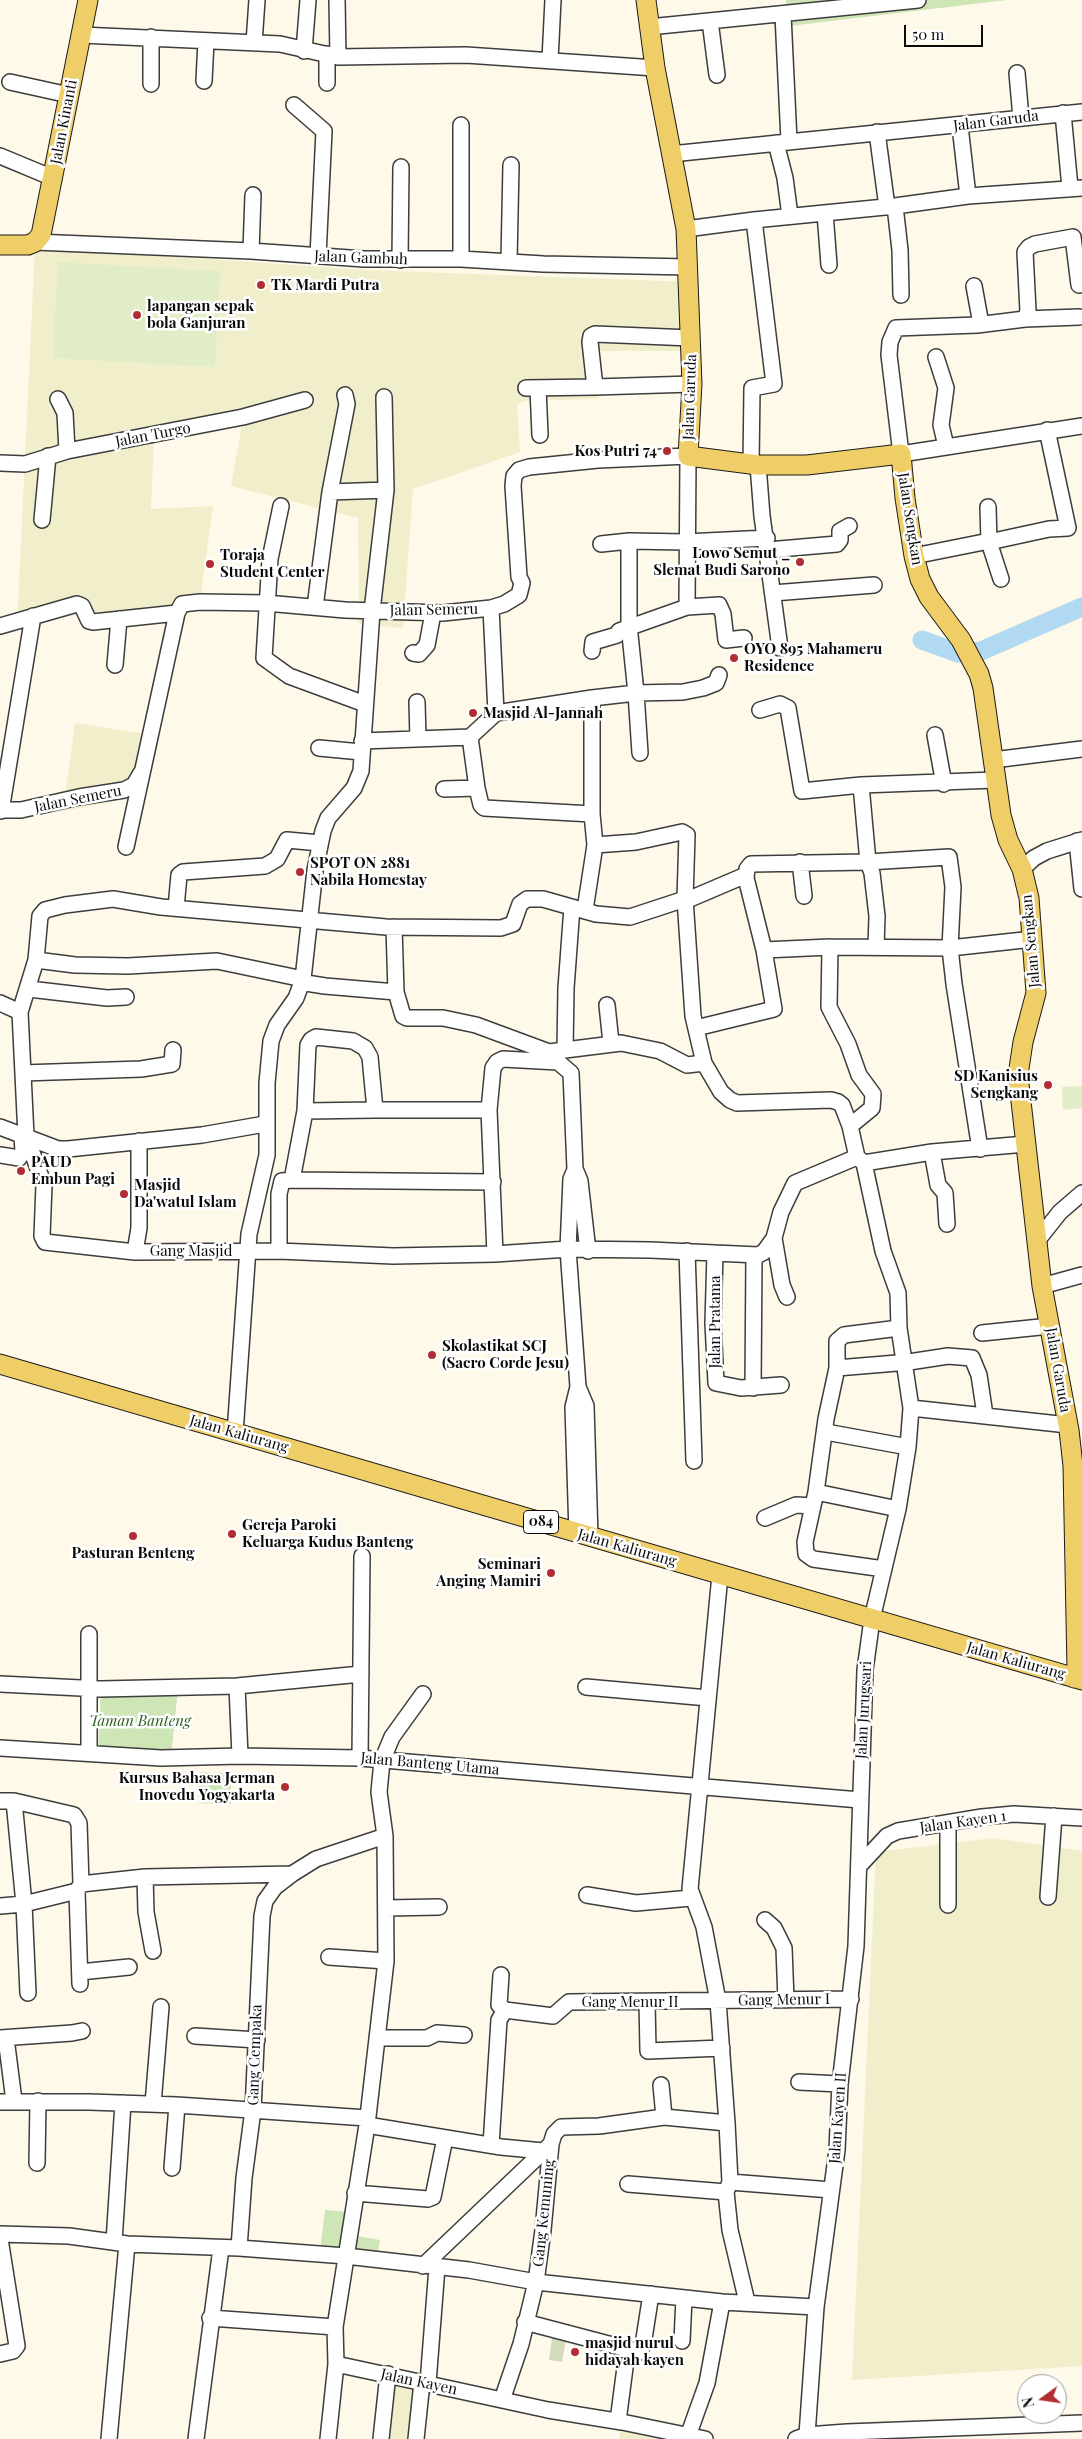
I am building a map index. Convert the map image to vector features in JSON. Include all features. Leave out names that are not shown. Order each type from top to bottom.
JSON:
[{"type":"main road","name":"Jalan Kinanti","points":[[35,242],[41,235],[44,225],[88,0]]},
{"type":"main road","name":"Jalan Garuda","points":[[646,0],[655,68],[686,229],[692,384],[688,456],[755,465],[826,464],[901,454]]},
{"type":"main road","points":[[0,245],[22,246],[35,242]]},
{"type":"main road","name":"Jalan Sengkan","points":[[901,454],[914,556],[920,579],[929,598],[955,634],[979,674],[987,708],[995,780],[1004,828],[1022,869],[1029,898],[1036,993],[1023,1042],[1018,1075],[1037,1241]]},
{"type":"main road","name":"Jalan Garuda","points":[[1037,1241],[1042,1286],[1073,1429],[1079,1674]]},
{"type":"main road","name":"Jalan Kaliurang","points":[[0,1364],[872,1619],[1079,1674]]},
{"type":"street","points":[[254,44],[257,0]]},
{"type":"street","points":[[304,51],[308,0]]},
{"type":"street","points":[[327,83],[333,56],[336,0]]},
{"type":"street","points":[[550,60],[553,0]]},
{"type":"street","points":[[649,27],[783,15],[843,4],[918,0]]},
{"type":"street","points":[[783,15],[783,142],[790,216]]},
{"type":"street","points":[[710,21],[717,75]]},
{"type":"street","points":[[81,35],[151,36],[206,41],[228,40],[254,44],[280,44],[304,51],[333,56],[466,55],[655,68]]},
{"type":"street","points":[[151,36],[151,84]]},
{"type":"street","points":[[204,81],[206,41]]},
{"type":"street","points":[[1018,72],[1021,118]]},
{"type":"street","points":[[10,82],[69,95]]},
{"type":"street","points":[[294,105],[324,130],[318,256]]},
{"type":"street","name":"Jalan Garuda","points":[[671,154],[877,132],[960,126],[1082,112]]},
{"type":"street","points":[[686,229],[968,196],[1076,188],[1063,113]]},
{"type":"street","points":[[461,125],[461,259]]},
{"type":"street","points":[[960,126],[968,196]]},
{"type":"street","points":[[877,132],[900,250],[901,295]]},
{"type":"street","points":[[0,156],[53,178]]},
{"type":"street","points":[[509,261],[510,165]]},
{"type":"street","points":[[400,260],[401,167]]},
{"type":"street","points":[[251,252],[254,195]]},
{"type":"street","points":[[825,213],[828,265]]},
{"type":"street","points":[[754,220],[774,384],[752,388],[755,465],[780,648]]},
{"type":"street","points":[[1025,319],[1028,311],[1025,252],[1030,247],[1072,237],[1079,285]]},
{"type":"street","name":"Jalan Gambuh","points":[[35,242],[400,260],[461,259],[688,267]]},
{"type":"street","points":[[974,286],[982,324]]},
{"type":"street","points":[[1079,316],[982,324],[896,328],[890,342],[889,355],[901,454],[1047,430],[1082,428]]},
{"type":"street","points":[[595,387],[590,342],[593,335],[691,338]]},
{"type":"street","points":[[936,357],[946,388],[941,425],[946,446]]},
{"type":"street","points":[[540,435],[532,388],[692,384]]},
{"type":"street","points":[[315,607],[330,492],[347,404],[345,396]]},
{"type":"street","points":[[235,1433],[247,1251],[249,1234],[265,1172],[267,1155],[265,1124],[271,1040],[277,1025],[296,998],[303,979],[315,870],[320,843],[328,818],[358,781],[361,772],[361,747],[372,611],[386,490],[384,397]]},
{"type":"street","points":[[58,399],[65,413],[67,451]]},
{"type":"street","name":"Jalan Turgo","points":[[0,463],[25,464],[67,451],[234,419],[305,400]]},
{"type":"street","points":[[914,556],[1049,529],[1068,528],[1047,430]]},
{"type":"street","points":[[42,520],[48,456]]},
{"type":"street","points":[[687,607],[688,456]]},
{"type":"street","name":"Jalan Semeru","points":[[126,847],[140,791],[177,613],[181,605],[186,602],[266,603],[372,611],[433,613],[490,608],[516,599],[521,587],[513,486],[514,476],[519,470],[529,467],[598,460],[688,456]]},
{"type":"street","points":[[330,492],[386,490]]},
{"type":"street","points":[[281,506],[270,559],[263,654],[265,659],[289,676],[365,704]]},
{"type":"street","points":[[988,507],[989,541],[1001,579]]},
{"type":"street","points":[[601,544],[629,542],[687,546],[837,544],[840,540],[840,531],[849,526]]},
{"type":"street","points":[[629,542],[629,628],[640,753]]},
{"type":"street","points":[[773,593],[874,585]]},
{"type":"street","points":[[0,626],[77,604],[82,606],[91,622],[177,613]]},
{"type":"street","points":[[592,651],[593,642],[617,635],[619,631],[687,607],[719,605],[723,614],[726,640],[744,638]]},
{"type":"street","points":[[490,608],[496,714]]},
{"type":"street","points":[[413,653],[419,654],[427,644],[433,613]]},
{"type":"street","points":[[0,810],[33,616]]},
{"type":"street","points":[[115,665],[119,619]]},
{"type":"street","points":[[319,748],[361,747],[418,739],[470,737],[496,714],[592,698],[636,693],[682,692],[703,688],[716,683],[719,675]]},
{"type":"street","points":[[566,1050],[566,988],[578,908],[595,845],[592,814],[592,698]]},
{"type":"street","points":[[417,702],[418,739]]},
{"type":"street","points":[[760,710],[780,704],[788,708],[802,791],[861,785],[944,784],[995,780]]},
{"type":"street","points":[[935,735],[944,784]]},
{"type":"street","points":[[470,737],[481,805],[488,810],[538,809],[592,814]]},
{"type":"street","points":[[993,760],[1082,750]]},
{"type":"street","name":"Jalan Semeru","points":[[0,810],[20,810],[79,797],[124,790],[134,785],[144,768]]},
{"type":"street","points":[[861,785],[868,862],[872,873],[877,916],[876,947]]},
{"type":"street","points":[[444,789],[477,788]]},
{"type":"street","points":[[394,927],[396,992],[403,1016],[407,1018],[429,1017],[463,1022],[515,1038],[540,1050],[549,1052],[611,1043],[631,1043],[660,1051],[687,1065],[704,1063],[691,998],[685,900],[687,835],[685,832],[636,842],[595,845]]},
{"type":"street","points":[[176,908],[179,875],[183,872],[265,866],[277,859],[287,840],[320,843]]},
{"type":"street","points":[[1022,869],[1034,858],[1047,851],[1080,840],[1082,889]]},
{"type":"street","points":[[696,1028],[772,1011],[774,1003],[764,950],[746,875],[749,866],[756,863],[868,862],[949,857],[953,886],[950,948],[980,1149]]},
{"type":"street","points":[[800,862],[804,896]]},
{"type":"street","points":[[0,1155],[19,1158],[23,1152],[23,1073],[20,1012],[29,989],[36,960],[40,916],[45,910],[89,901],[113,899],[176,908],[394,927],[507,927],[514,922],[520,904],[527,899],[543,899],[608,916],[630,917],[685,900],[746,875]]},
{"type":"street","points":[[764,950],[830,947],[950,948],[961,945],[1033,939]]},
{"type":"street","points":[[830,947],[829,1007],[848,1044],[859,1076],[873,1094],[872,1108],[850,1126]]},
{"type":"street","points":[[36,960],[75,965],[128,966],[217,961],[303,979],[306,983],[396,992]]},
{"type":"street","points":[[29,989],[107,998],[126,997]]},
{"type":"street","points":[[0,1003],[20,1012]]},
{"type":"street","points":[[607,1005],[611,1043]]},
{"type":"street","points":[[292,1180],[305,1111],[308,1045],[316,1037],[353,1040],[365,1048],[370,1057],[375,1110]]},
{"type":"street","points":[[23,1073],[142,1069],[172,1064],[173,1050]]},
{"type":"street","points":[[495,1254],[489,1110],[493,1068],[500,1060],[562,1064],[570,1073],[572,1080],[575,1169],[572,1179],[568,1249],[578,1387],[573,1407],[583,1535]]},
{"type":"street","name":"Jalan Jurugsari","points":[[704,1063],[721,1092],[737,1103],[831,1100],[842,1104],[861,1160],[883,1251],[898,1293],[900,1328],[911,1408],[908,1447],[898,1509],[872,1619],[862,1702],[860,1800]]},
{"type":"street","points":[[305,1111],[489,1110]]},
{"type":"street","points":[[0,1127],[58,1149],[68,1149],[202,1135],[265,1124]]},
{"type":"street","name":"Gang Masjid","points":[[24,1135],[44,1185],[42,1236],[45,1242],[135,1252],[279,1251],[393,1256],[495,1254],[568,1249],[588,1251],[687,1251],[754,1255]]},
{"type":"street","points":[[135,1252],[138,1228],[139,1141]]},
{"type":"street","points":[[781,1385],[753,1388],[754,1255],[764,1252],[774,1238],[780,1212],[795,1183],[861,1160],[1026,1144]]},
{"type":"street","points":[[932,1152],[938,1185],[945,1193],[947,1224]]},
{"type":"street","points":[[575,1169],[580,1181],[588,1251]]},
{"type":"street","points":[[279,1251],[278,1194],[282,1181],[493,1182]]},
{"type":"street","points":[[1037,1241],[1060,1212],[1082,1193]]},
{"type":"street","points":[[774,1238],[782,1285],[787,1297]]},
{"type":"street","points":[[687,1251],[694,1461]]},
{"type":"street","name":"Jalan Pratama","points":[[715,1253],[713,1322],[716,1383],[753,1388]]},
{"type":"street","points":[[1042,1286],[1082,1274]]},
{"type":"street","points":[[982,1333],[1050,1326]]},
{"type":"street","points":[[884,1570],[808,1557],[805,1542],[837,1368],[837,1341],[844,1335],[900,1328]]},
{"type":"street","points":[[837,1368],[910,1362],[948,1356],[972,1358],[979,1375],[985,1414]]},
{"type":"street","points":[[911,1408],[985,1414],[1073,1429]]},
{"type":"street","points":[[826,1432],[908,1447]]},
{"type":"street","points":[[766,1518],[814,1499],[898,1509]]},
{"type":"street","points":[[360,1758],[362,1556]]},
{"type":"street","points":[[720,1575],[690,1877],[691,1898],[704,1927],[718,2001],[728,2123],[730,2230],[747,2302]]},
{"type":"street","points":[[89,1634],[89,1752]]},
{"type":"street","points":[[0,1684],[90,1688],[237,1686],[361,1674]]},
{"type":"street","points":[[237,1686],[240,1756]]},
{"type":"street","points":[[586,1686],[708,1698]]},
{"type":"street","points":[[328,2439],[336,2364],[335,2327],[367,2121],[386,1961],[384,1836],[379,1792],[382,1761],[392,1737],[423,1694]]},
{"type":"street","name":"Jalan Banteng Utama","points":[[0,1748],[89,1752],[161,1758],[240,1756],[360,1758],[860,1800]]},
{"type":"street","name":"Jalan Kayen II","points":[[802,2438],[816,2307],[837,2150],[840,2084],[856,1946],[860,1800]]},
{"type":"street","points":[[28,1993],[24,1904],[7,1801],[68,1812],[77,1819],[80,1978],[129,1967]]},
{"type":"street","name":"Jalan Kayen 1","points":[[858,1866],[888,1836],[898,1831],[1014,1814],[1082,1818]]},
{"type":"street","points":[[1048,1897],[1054,1816]]},
{"type":"street","points":[[948,1823],[948,1905]]},
{"type":"street","name":"Gang Cempaka","points":[[239,2248],[244,2178],[253,2110],[259,1952],[265,1901],[275,1887],[316,1859],[384,1836]]},
{"type":"street","points":[[0,1906],[24,1904],[79,1887],[145,1877],[292,1874]]},
{"type":"street","points":[[145,1877],[146,1912],[153,1951]]},
{"type":"street","points":[[587,1895],[636,1903],[691,1898]]},
{"type":"street","points":[[386,1908],[439,1907]]},
{"type":"street","points":[[765,1920],[774,1928],[784,1948],[786,2000]]},
{"type":"street","points":[[329,1957],[386,1961]]},
{"type":"street","points":[[491,2145],[499,2020],[505,2010],[499,2005],[501,1975]]},
{"type":"street","name":"Gang Menur I","points":[[718,2001],[851,1999]]},
{"type":"street","name":"Gang Menur II","points":[[505,2010],[553,2016],[569,2002],[718,2001]]},
{"type":"street","points":[[647,2002],[648,2051],[722,2048]]},
{"type":"street","points":[[153,2104],[160,2007]]},
{"type":"street","points":[[82,2031],[3,2038],[7,2102],[123,2103],[253,2110],[367,2121],[445,2138],[491,2145],[547,2148]]},
{"type":"street","points":[[377,2038],[427,2038],[437,2033],[464,2035]]},
{"type":"street","points":[[195,2036],[257,2040]]},
{"type":"street","points":[[799,2082],[840,2084]]},
{"type":"street","points":[[661,2085],[664,2117]]},
{"type":"street","points":[[37,2163],[38,2101]]},
{"type":"street","points":[[109,2439],[121,2243],[123,2103]]},
{"type":"street","points":[[172,2168],[177,2105]]},
{"type":"street","points":[[416,2439],[425,2383],[430,2266],[547,2148],[554,2134],[561,2127],[599,2126],[664,2117],[728,2123]]},
{"type":"street","points":[[355,2192],[428,2199],[434,2197],[445,2138]]},
{"type":"street","name":"Gang Kemuning","points":[[502,2400],[521,2344],[536,2282],[543,2230],[547,2148]]},
{"type":"street","points":[[628,2184],[831,2190]]},
{"type":"street","points":[[0,2234],[69,2236],[121,2243],[239,2248],[346,2256],[536,2282],[722,2302],[816,2307]]},
{"type":"street","points":[[0,2239],[17,2346],[13,2351],[0,2354]]},
{"type":"street","points":[[196,2439],[210,2318],[221,2248]]},
{"type":"street","points":[[525,2322],[639,2352],[642,2349],[651,2294]]},
{"type":"street","points":[[682,2341],[684,2298]]},
{"type":"street","points":[[687,2437],[707,2383],[722,2302]]},
{"type":"street","points":[[210,2318],[335,2327]]},
{"type":"street","points":[[618,2421],[626,2360]]},
{"type":"street","name":"Jalan Kayen","points":[[336,2364],[502,2400],[618,2421],[634,2432],[705,2439]]},
{"type":"street","points":[[381,2439],[388,2374]]},
{"type":"street","points":[[802,2438],[1082,2423]]},
{"type":"shaded area","points":[[35,247],[367,270],[691,282],[698,351],[596,351],[598,399],[526,401],[517,404],[520,452],[413,489],[403,628],[359,624],[358,518],[231,486],[243,418],[154,435],[151,509],[213,506],[200,602],[177,613],[83,626],[80,607],[17,626]]},
{"type":"shaded area","points":[[75,723],[153,735],[140,796],[63,811]]},
{"type":"shaded area","points":[[993,1838],[1082,1851],[1082,2366],[852,2380],[876,1852]]},
{"type":"shaded area","points":[[387,2380],[421,2383],[415,2439],[379,2439]]},
{"type":"shaded area","points":[[620,2430],[657,2439],[619,2439]]},
{"type":"green space","points":[[786,0],[1007,0],[789,26]]},
{"type":"green space","name":"lapangan sepak bola Ganjuran","points":[[58,262],[220,271],[215,367],[53,358]]},
{"type":"green space","points":[[1082,1086],[1082,1108],[1063,1110],[1062,1087]]},
{"type":"green space","name":"Taman Banteng","points":[[178,1688],[171,1757],[98,1750],[101,1689]]},
{"type":"green space","name":"Taman Banteng","points":[[200,1772],[231,1773],[231,1804],[199,1803]]},
{"type":"green space","points":[[325,2210],[349,2212],[343,2253],[320,2252]]},
{"type":"green space","points":[[352,2235],[380,2240],[377,2258],[351,2254]]},
{"type":"green space","points":[[553,2332],[567,2334],[562,2362],[549,2360]]},
{"type":"waterway","points":[[922,640],[958,653],[981,651],[1082,607]]},
{"type":"place","name":"TK Mardi Putra","points":[[261,285]]},
{"type":"place","name":"lapangan sepak bola Ganjuran","points":[[137,315]]},
{"type":"place","name":"Kos Putri 74","points":[[667,451]]},
{"type":"place","name":"Lowo Semut _ Slemat Budi Sarono","points":[[800,562]]},
{"type":"place","name":"Toraja Student Center","points":[[210,564]]},
{"type":"place","name":"OYO 895 Mahameru Residence","points":[[734,658]]},
{"type":"place","name":"Masjid Al-Jannah","points":[[473,713]]},
{"type":"place","name":"SPOT ON 2881 Nabila Homestay","points":[[300,872]]},
{"type":"place","name":"SD Kanisius Sengkang","points":[[1048,1085]]},
{"type":"place","name":"PAUD Embun Pagi","points":[[21,1171]]},
{"type":"place","name":"Masjid Da'watul Islam","points":[[124,1194]]},
{"type":"place","name":"Skolastikat SCJ (Sacro Corde Jesu)","points":[[432,1355]]},
{"type":"place","name":"Gereja Paroki Keluarga Kudus Banteng","points":[[232,1534]]},
{"type":"place","name":"Pasturan Benteng","points":[[133,1536]]},
{"type":"place","name":"Seminari Anging Mamiri","points":[[551,1573]]},
{"type":"place","name":"Kursus Bahasa Jerman Inovedu Yogyakarta","points":[[285,1787]]},
{"type":"place","name":"masjid nurul hidayah kayen","points":[[575,2352]]}]
